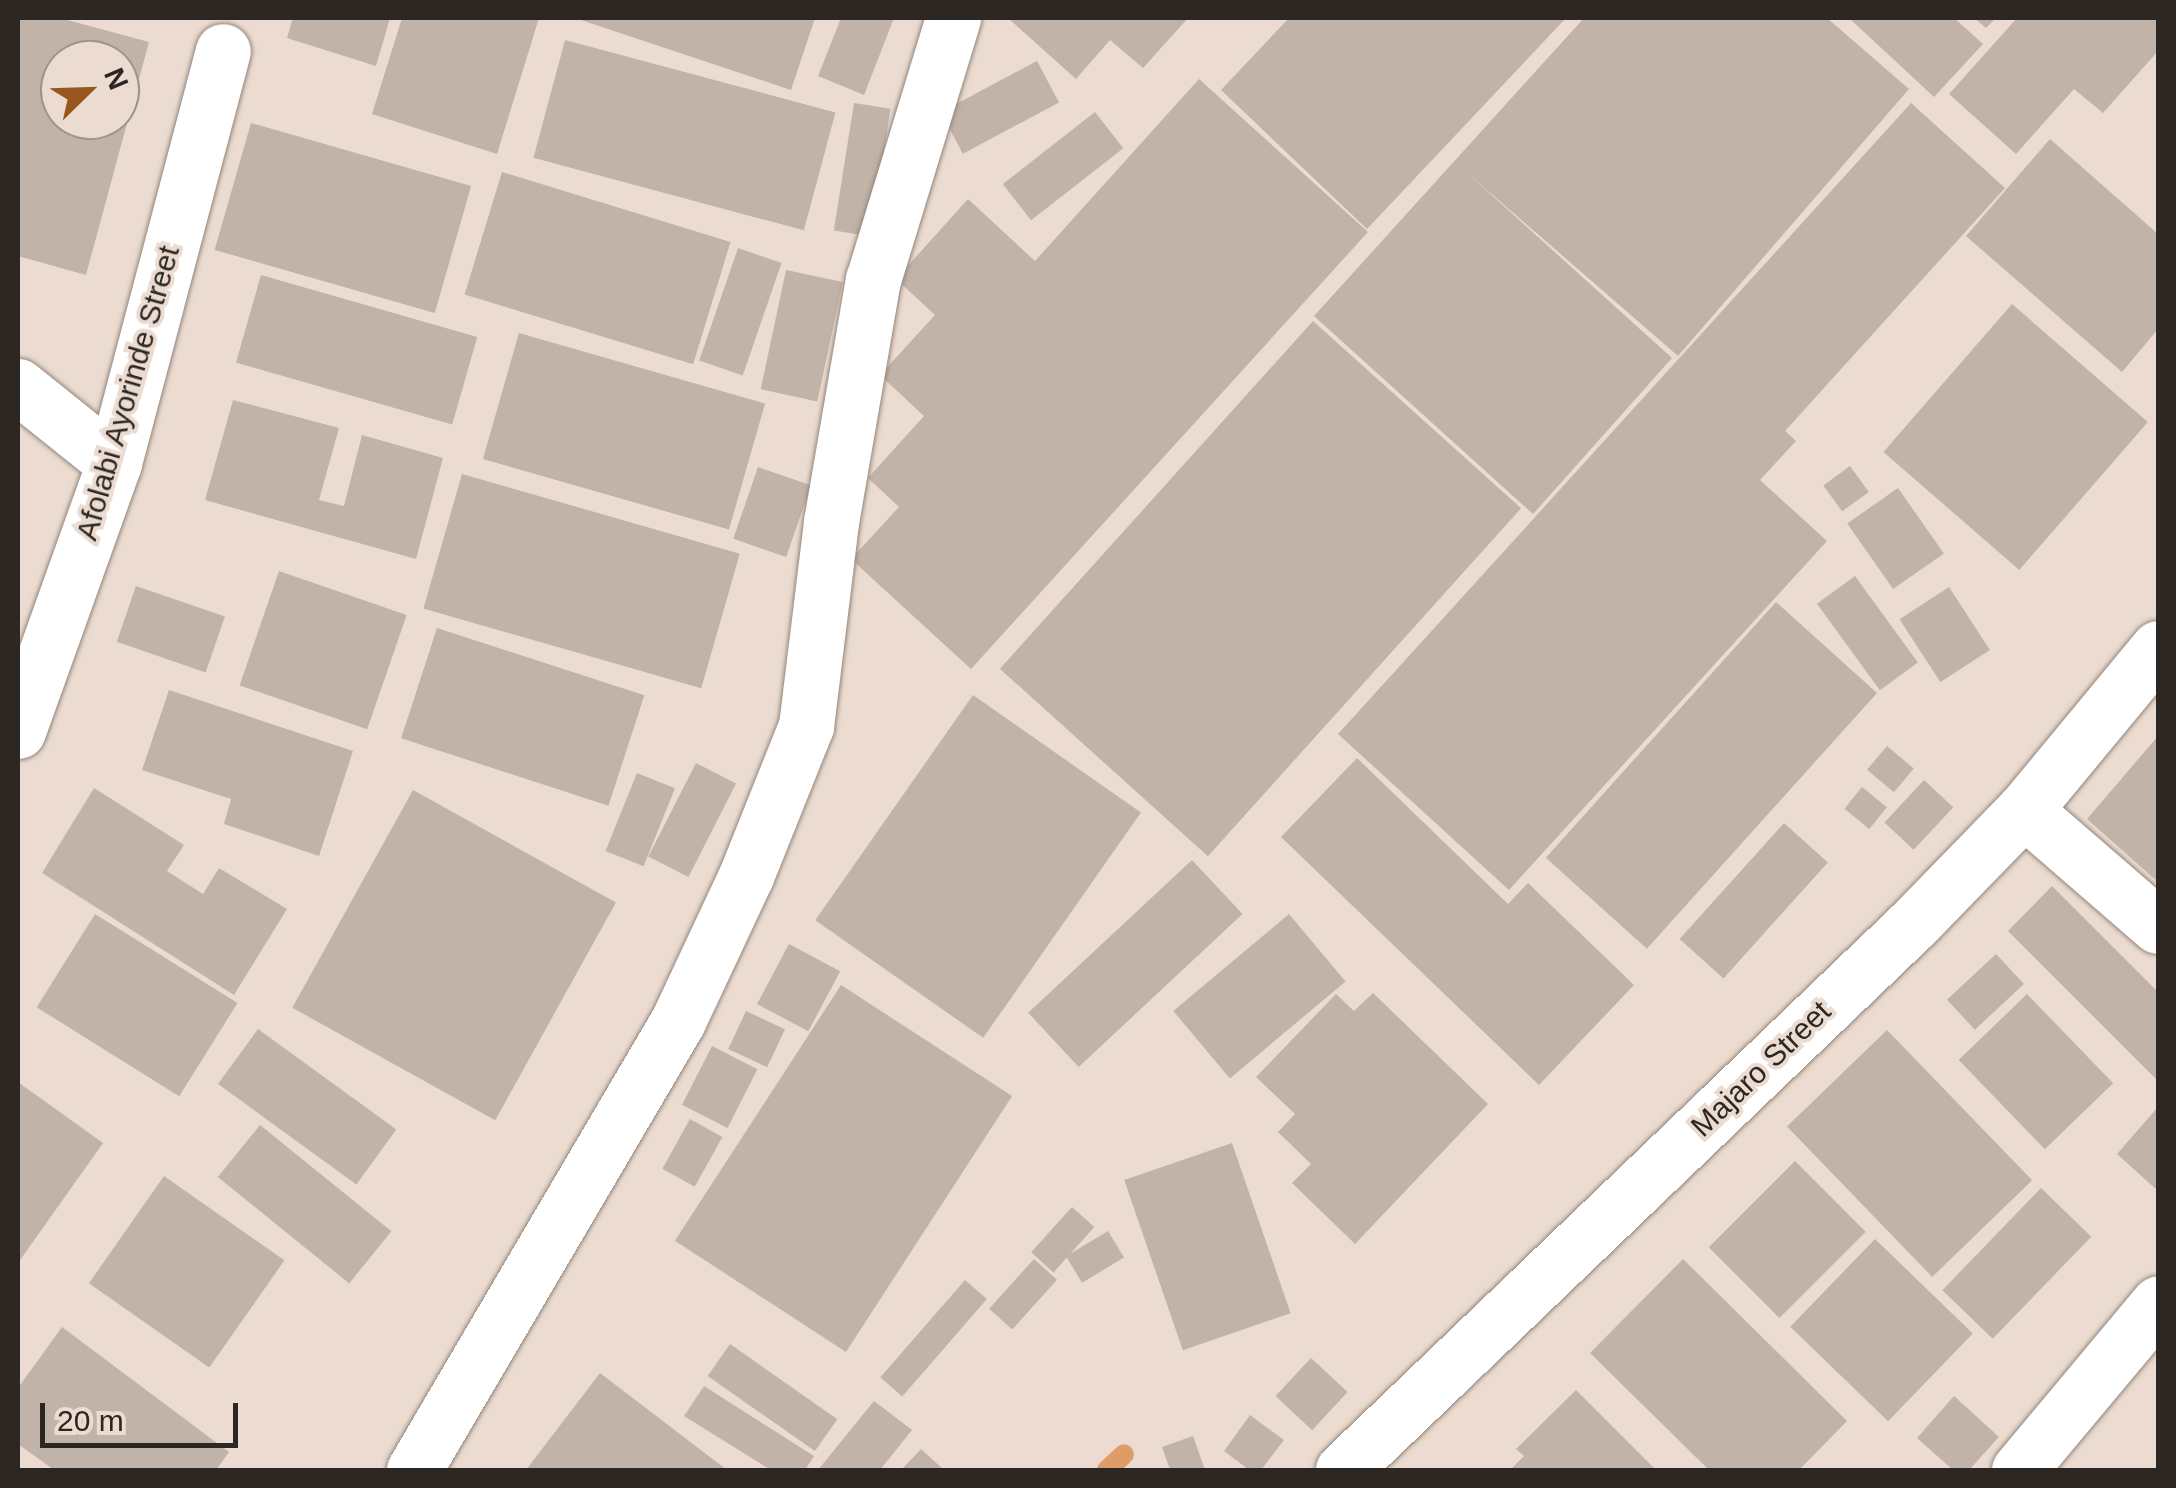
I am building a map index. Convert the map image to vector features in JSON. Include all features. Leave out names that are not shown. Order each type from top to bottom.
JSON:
[{"type":"street","points":[[414,1470],[678,1021],[746,876],[806,726],[832,522],[873,280],[953,18]]},
{"type":"street","name":"Afolabi Ayorinde Street","points":[[18,731],[114,463],[223,51]]},
{"type":"street","points":[[18,386],[114,463]]},
{"type":"street","name":"Majaro Street","points":[[1343,1470],[1496,1330],[2024,810],[2158,648]]},
{"type":"street","points":[[2024,810],[2158,926]]},
{"type":"street","points":[[2019,1470],[2158,1304]]},
{"type":"building","points":[[18,18],[60,18],[149,42],[140,75],[140,40],[40,40],[40,140],[123,140],[86,275],[18,256]]},
{"type":"building","points":[[293,18],[390,18],[376,66],[287,38]]},
{"type":"building","points":[[402,18],[539,18],[497,154],[372,114]]},
{"type":"building","points":[[575,18],[815,18],[791,90]]},
{"type":"building","points":[[841,18],[894,18],[864,95],[818,76]]},
{"type":"building","points":[[1008,18],[1188,18],[1143,68],[1110,40],[1076,79]]},
{"type":"building","points":[[1289,18],[1566,18],[1367,229],[1221,90]]},
{"type":"building","points":[[1584,18],[1827,18],[1909,89],[1678,356],[1465,171],[1672,358],[1533,514],[1314,316]]},
{"type":"building","points":[[1849,18],[1954,18],[1983,44],[1934,97]]},
{"type":"building","points":[[1974,18],[1996,18],[1986,28]]},
{"type":"building","points":[[2017,18],[2158,18],[2158,51],[2103,113],[2074,89],[2016,154],[1949,94]]},
{"type":"building","points":[[565,40],[835,112],[804,230],[533,158]]},
{"type":"building","points":[[1037,61],[1059,102],[963,154],[941,112]]},
{"type":"building","points":[[1199,79],[1368,232],[971,669],[851,559],[899,507],[868,478],[924,416],[880,375],[935,315],[896,279],[968,199],[1035,261]]},
{"type":"building","points":[[854,103],[891,109],[870,236],[834,230]]},
{"type":"building","points":[[1911,103],[2005,188],[1785,431],[1796,441],[1760,480],[1827,541],[1509,890],[1338,734]]},
{"type":"building","points":[[1095,112],[1123,148],[1031,220],[1003,184]]},
{"type":"building","points":[[251,123],[471,186],[435,313],[215,250]]},
{"type":"building","points":[[2050,139],[2158,234],[2158,329],[2122,372],[1966,236]]},
{"type":"building","points":[[502,172],[731,242],[693,364],[465,294]]},
{"type":"building","points":[[738,248],[781,263],[743,375],[699,361]]},
{"type":"building","points":[[786,270],[843,282],[817,401],[761,389]]},
{"type":"building","points":[[261,275],[477,337],[452,424],[236,362]]},
{"type":"building","points":[[2012,304],[2148,422],[2019,570],[1883,452]]},
{"type":"building","points":[[1313,321],[1521,508],[1208,856],[1000,669]]},
{"type":"building","points":[[519,333],[765,404],[729,529],[483,459]]},
{"type":"building","points":[[233,400],[339,428],[319,500],[344,506],[362,435],[443,458],[416,559],[205,500]]},
{"type":"building","points":[[1850,466],[1869,492],[1842,511],[1823,485]]},
{"type":"building","points":[[758,467],[811,485],[786,557],[733,539]]},
{"type":"building","points":[[462,474],[740,554],[701,688],[423,609]]},
{"type":"building","points":[[1898,488],[1944,554],[1893,589],[1847,524]]},
{"type":"building","points":[[279,571],[407,615],[367,729],[240,685]]},
{"type":"building","points":[[1855,576],[1918,663],[1880,690],[1817,604]]},
{"type":"building","points":[[136,586],[225,617],[206,672],[117,642]]},
{"type":"building","points":[[1949,587],[1990,650],[1940,682],[1900,619]]},
{"type":"building","points":[[1776,602],[1877,693],[1647,949],[1546,858]]},
{"type":"building","points":[[437,628],[644,695],[608,806],[401,738]]},
{"type":"building","points":[[169,690],[353,751],[319,856],[224,824],[231,799],[142,770]]},
{"type":"building","points":[[973,695],[1141,813],[983,1038],[815,920]]},
{"type":"building","points":[[2158,736],[2158,882],[2087,819]]},
{"type":"building","points":[[1887,746],[1914,768],[1894,792],[1867,770]]},
{"type":"building","points":[[1357,758],[1508,904],[1528,883],[1634,985],[1539,1085],[1281,837]]},
{"type":"building","points":[[696,763],[736,783],[688,877],[648,857]]},
{"type":"building","points":[[637,773],[675,788],[644,866],[606,851]]},
{"type":"building","points":[[1924,780],[1953,807],[1914,850],[1884,822]]},
{"type":"building","points":[[1862,787],[1887,807],[1869,829],[1844,809]]},
{"type":"building","points":[[94,788],[184,845],[167,871],[203,894],[219,868],[287,909],[234,995],[42,873]]},
{"type":"building","points":[[413,790],[616,902],[495,1120],[292,1008]]},
{"type":"building","points":[[1784,823],[1828,862],[1723,978],[1680,939]]},
{"type":"building","points":[[1192,860],[1242,914],[1079,1067],[1028,1013]]},
{"type":"building","points":[[2052,886],[2158,992],[2158,1081],[2008,931]]},
{"type":"building","points":[[95,914],[237,1003],[179,1096],[37,1007]]},
{"type":"building","points":[[1289,914],[1346,981],[1230,1078],[1173,1011]]},
{"type":"building","points":[[789,944],[840,971],[808,1031],[757,1004]]},
{"type":"building","points":[[1996,954],[2024,984],[1975,1030],[1947,1000]]},
{"type":"building","points":[[841,985],[1012,1096],[846,1352],[675,1241]]},
{"type":"building","points":[[1373,993],[1488,1104],[1355,1244],[1292,1183],[1311,1164],[1278,1132],[1295,1114],[1256,1077],[1336,994],[1354,1011]]},
{"type":"building","points":[[2027,994],[2113,1083],[2045,1149],[1959,1060]]},
{"type":"building","points":[[746,1011],[785,1029],[767,1067],[728,1049]]},
{"type":"building","points":[[258,1029],[396,1130],[356,1185],[218,1084]]},
{"type":"building","points":[[1887,1030],[2032,1180],[1932,1277],[1787,1127]]},
{"type":"building","points":[[712,1046],[757,1069],[727,1128],[682,1105]]},
{"type":"building","points":[[18,1082],[103,1143],[18,1263]]},
{"type":"building","points":[[2158,1107],[2158,1191],[2117,1154]]},
{"type":"building","points":[[690,1119],[722,1137],[695,1187],[662,1169]]},
{"type":"building","points":[[260,1125],[391,1231],[349,1283],[218,1177]]},
{"type":"building","points":[[1232,1143],[1291,1313],[1183,1350],[1124,1180]]},
{"type":"building","points":[[1795,1161],[1866,1232],[1779,1318],[1709,1247]]},
{"type":"building","points":[[164,1176],[284,1260],[209,1368],[89,1283]]},
{"type":"building","points":[[2041,1188],[2091,1237],[1993,1339],[1942,1290]]},
{"type":"building","points":[[1072,1207],[1094,1227],[1053,1272],[1031,1252]]},
{"type":"building","points":[[1108,1231],[1124,1258],[1082,1283],[1066,1256]]},
{"type":"building","points":[[1875,1239],[1973,1333],[1888,1421],[1790,1327]]},
{"type":"building","points":[[1034,1259],[1057,1280],[1012,1330],[989,1309]]},
{"type":"building","points":[[1683,1259],[1847,1421],[1799,1470],[1709,1470],[1590,1353]]},
{"type":"building","points":[[965,1280],[987,1299],[902,1396],[880,1377]]},
{"type":"building","points":[[62,1327],[229,1452],[216,1470],[54,1470],[18,1444],[18,1388]]},
{"type":"building","points":[[730,1344],[837,1419],[815,1451],[708,1376]]},
{"type":"building","points":[[1311,1358],[1348,1392],[1312,1430],[1276,1396]]},
{"type":"building","points":[[600,1373],[727,1470],[526,1470]]},
{"type":"building","points":[[704,1386],[814,1456],[805,1470],[771,1470],[684,1416]]},
{"type":"building","points":[[1576,1390],[1656,1470],[1510,1470],[1524,1456],[1516,1449]]},
{"type":"building","points":[[1954,1396],[1999,1437],[1969,1470],[1953,1470],[1917,1438]]},
{"type":"building","points":[[874,1401],[912,1430],[880,1470],[818,1470]]},
{"type":"building","points":[[1250,1415],[1284,1440],[1261,1470],[1249,1470],[1224,1451]]},
{"type":"building","points":[[1193,1436],[1205,1470],[1170,1470],[1162,1447]]},
{"type":"building","points":[[921,1449],[944,1470],[901,1470]]},
{"type":"waterway","points":[[1107,1470],[1124,1454]]}]
